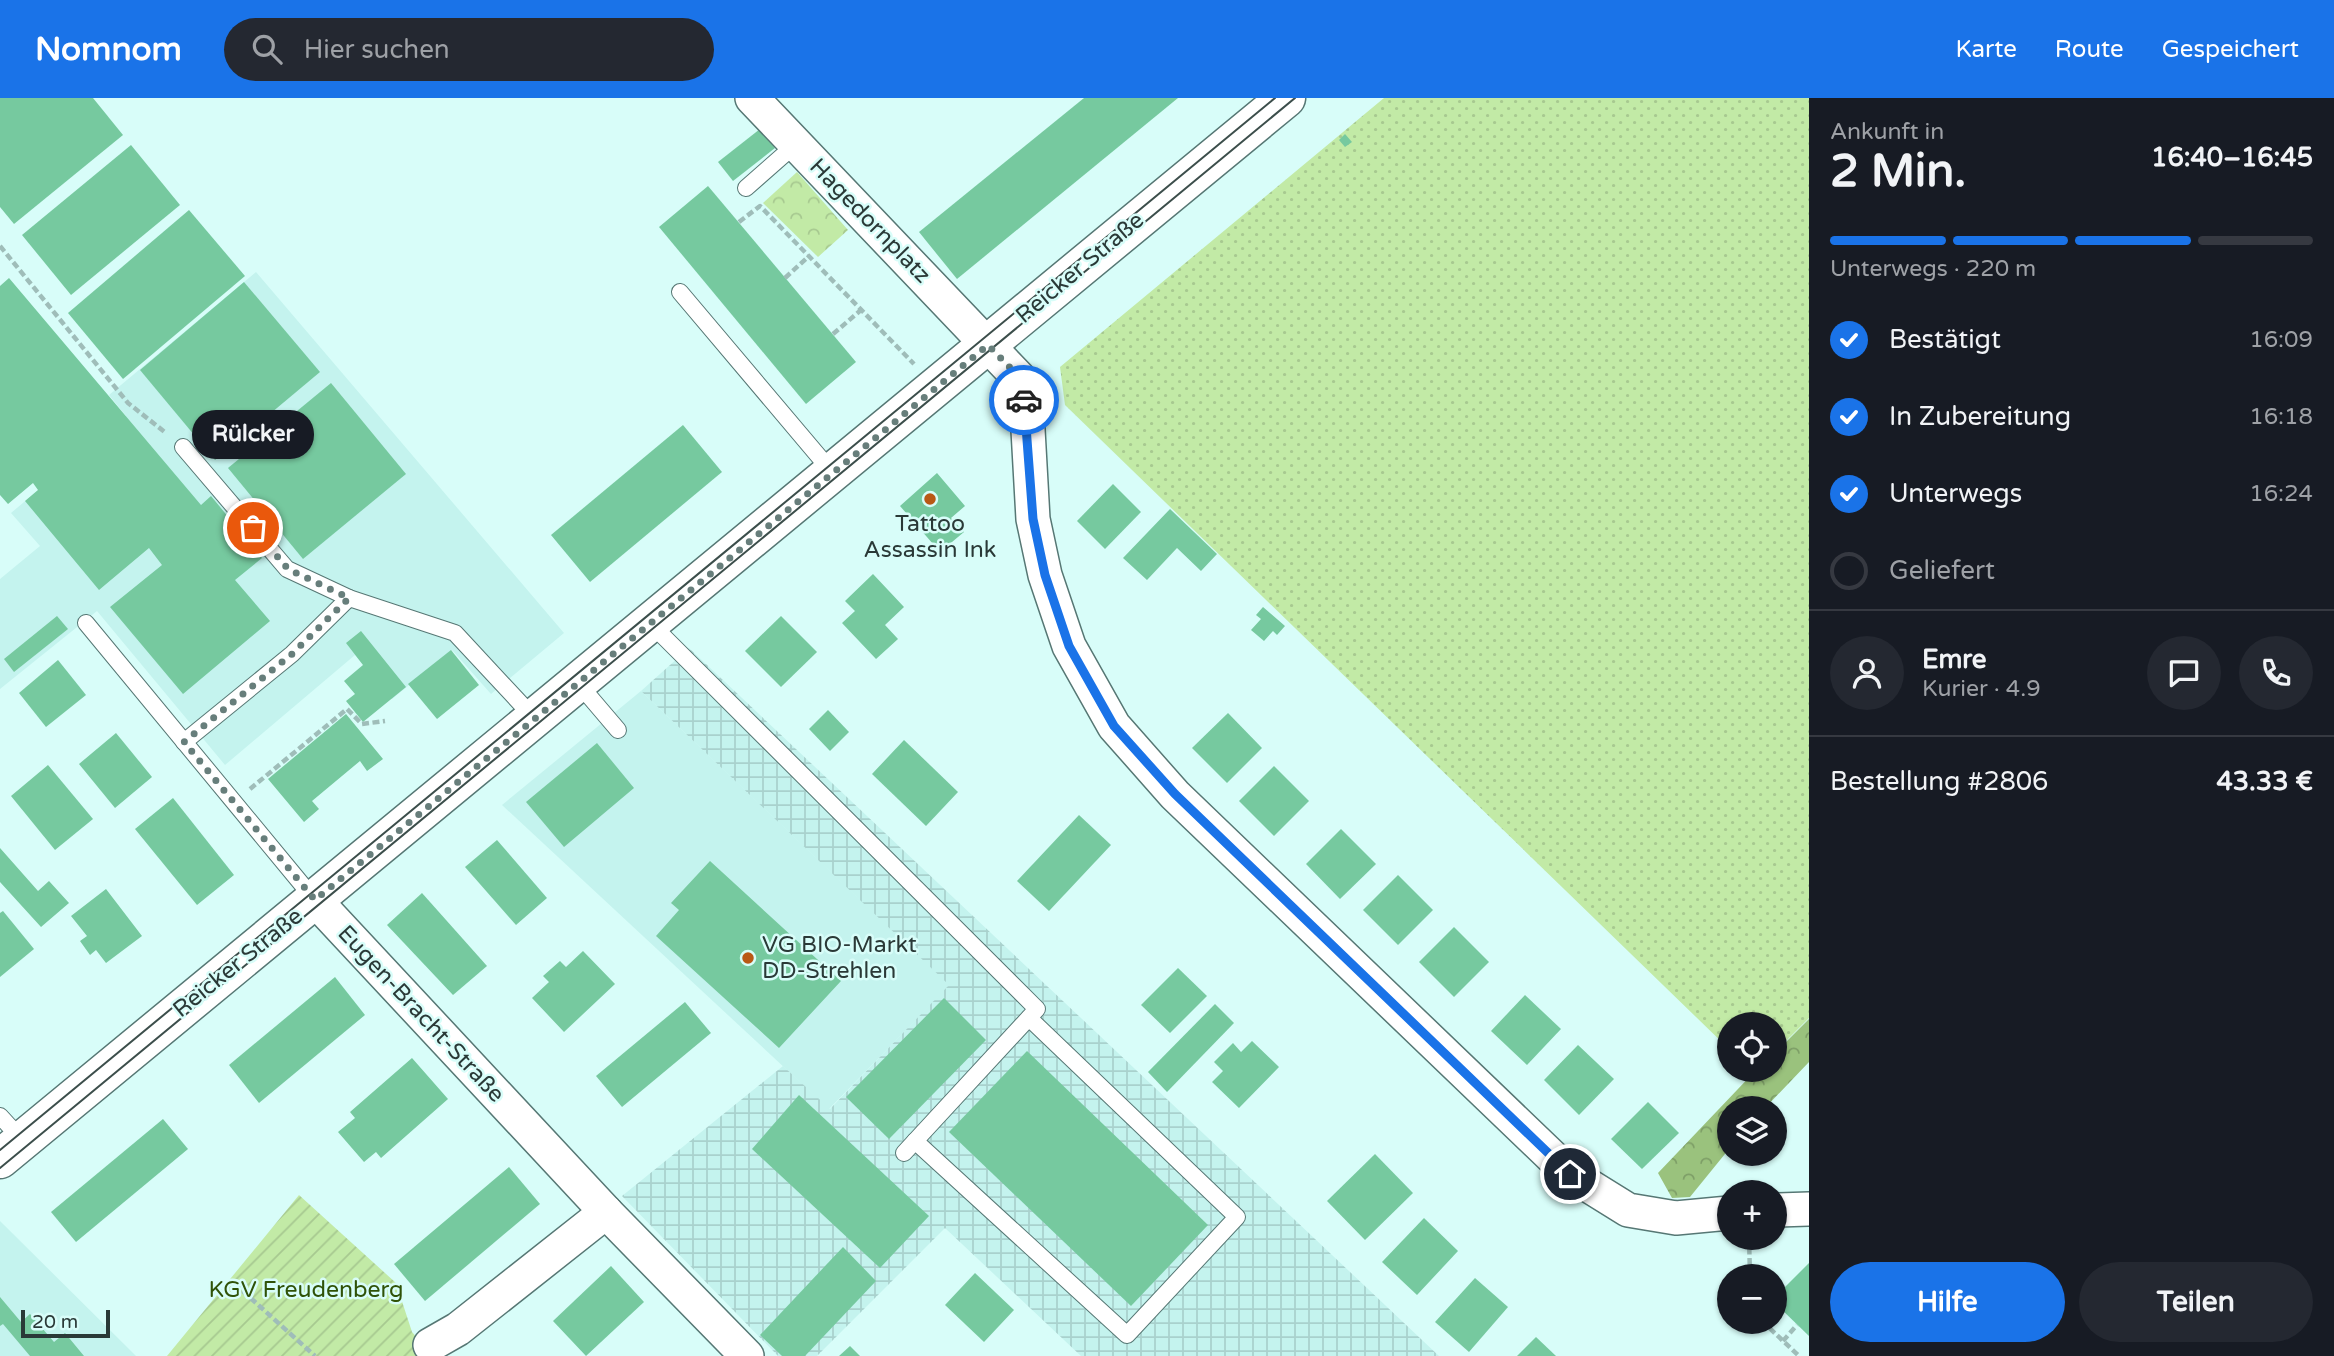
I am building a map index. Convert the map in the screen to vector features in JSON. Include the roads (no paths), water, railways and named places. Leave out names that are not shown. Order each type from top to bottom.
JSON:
[{"type":"street","name":"Hagedornplatz","points":[[752,98],[1019,377],[1027,412],[1033,519],[1045,575],[1069,646],[1114,726],[1175,794],[1570,1174],[1628,1210],[1676,1218],[1717,1214]]},
{"type":"street","name":"Reicker Straße","points":[[7,1138],[315,900],[1286,98]]},
{"type":"street","name":"Eugen-Bracht-Straße","points":[[315,900],[606,1212],[747,1356]]},
{"type":"street","points":[[1787,1210],[1809,1209]]},
{"type":"street","points":[[430,1345],[458,1329],[606,1212]]},
{"type":"lane","points":[[746,188],[796,144]]},
{"type":"lane","points":[[680,292],[833,472]]},
{"type":"lane","points":[[183,447],[288,569],[349,598],[455,633],[534,719]]},
{"type":"lane","points":[[184,742],[292,654],[349,598]]},
{"type":"lane","points":[[649,622],[1037,1009],[910,1147],[1127,1335],[1237,1217],[1029,1018]]},
{"type":"lane","name":"Eugen-Bracht-Straße","points":[[86,624],[315,900]]},
{"type":"lane","points":[[578,683],[618,730]]},
{"type":"tram line","points":[[0,1150],[1275,98]]},
{"type":"tram line","points":[[0,1168],[1295,98]]},
{"type":"place","name":"Tattoo Assassin Ink","points":[[930,499]]},
{"type":"place","name":"Rülcker","points":[[253,528]]},
{"type":"place","name":"VG BIO-Markt DD-Strehlen","points":[[748,958]]},
{"type":"park label","name":"KGV Freudenberg","points":[[306,1290]]}]
